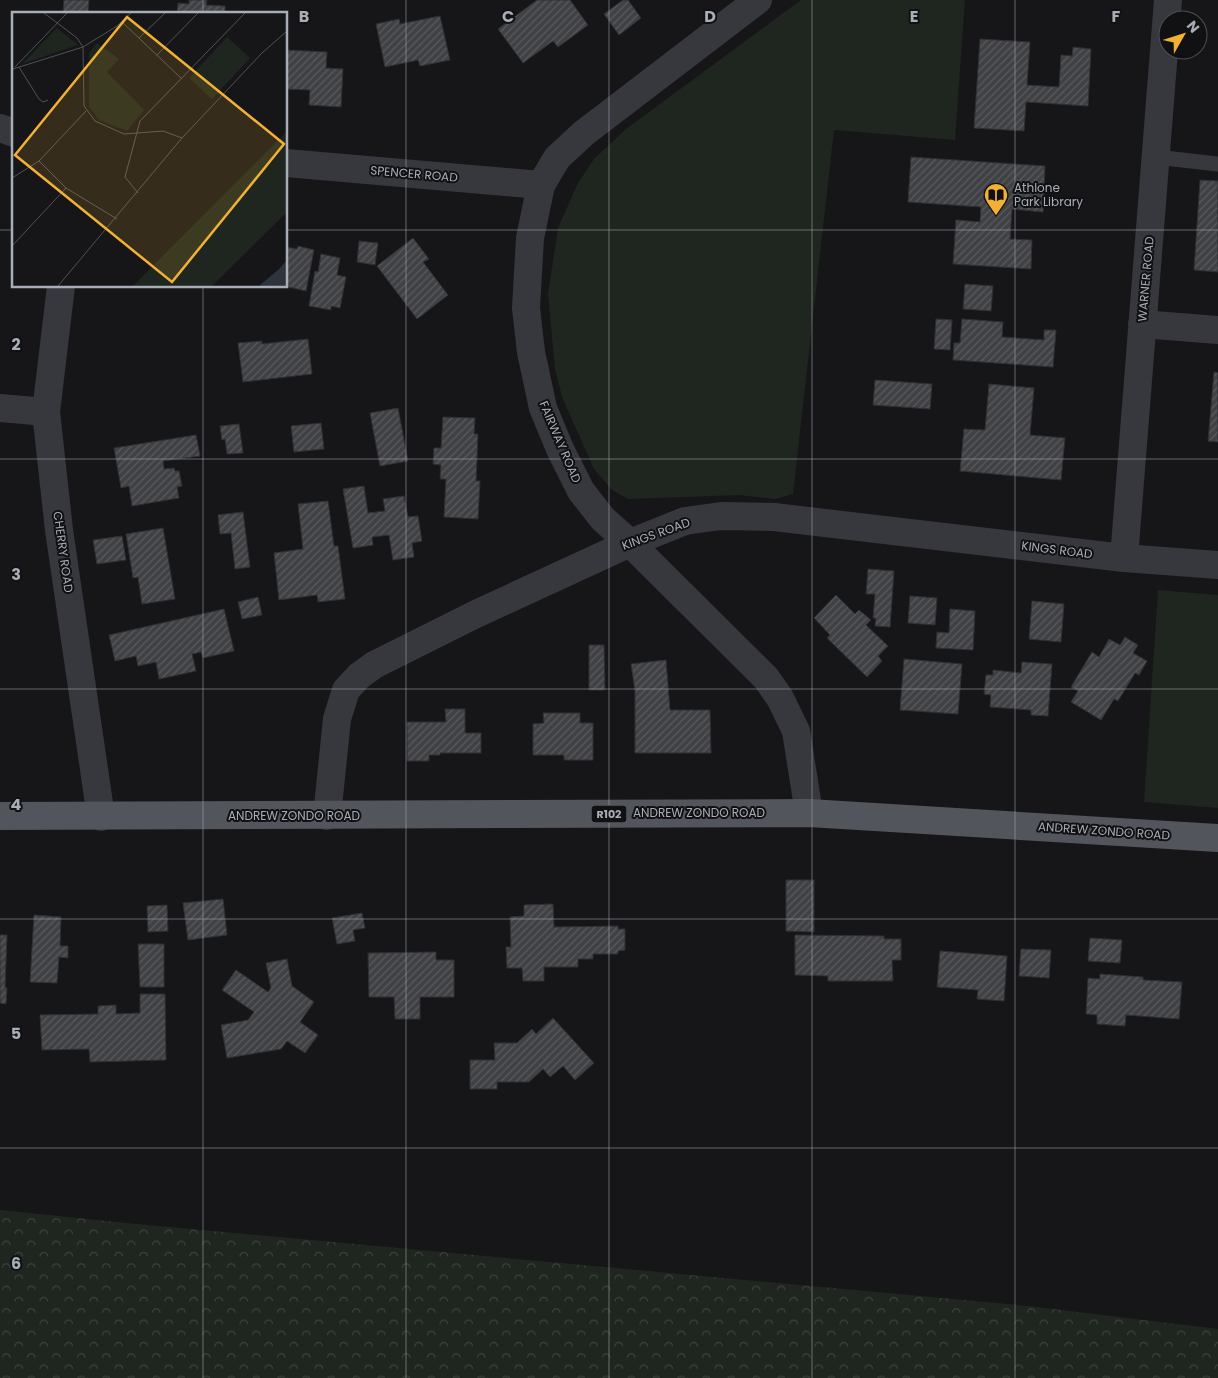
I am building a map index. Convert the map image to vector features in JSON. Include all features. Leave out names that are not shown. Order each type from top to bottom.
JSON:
[{"type":"main road","name":"ANDREW ZONDO ROAD","points":[[0,816],[809,813],[1218,838]]},
{"type":"street","name":"FAIRWAY ROAD","points":[[758,0],[584,133],[557,158],[541,185],[530,238],[526,308],[531,352],[543,408],[561,451],[581,491],[603,519],[630,542],[766,678],[780,698],[796,731],[809,813]]},
{"type":"street","name":"WARNER ROAD","points":[[1124,558],[1168,0]]},
{"type":"street","points":[[0,128],[12,132]]},
{"type":"street","name":"SPENCER ROAD","points":[[288,163],[541,185]]},
{"type":"street","name":"CHERRY ROAD","points":[[62,288],[46,412],[59,530],[101,817]]},
{"type":"street","points":[[1142,324],[1218,330]]},
{"type":"street","points":[[0,408],[46,412]]},
{"type":"street","name":"KINGS ROAD","points":[[326,816],[336,719],[346,690],[359,676],[374,665],[476,614],[630,542],[685,521],[721,516],[774,517],[1124,558],[1218,565]]},
{"type":"lane","points":[[1156,157],[1218,164]]},
{"type":"green space","points":[[801,0],[965,0],[955,140],[834,130],[793,494],[775,499],[739,495],[628,499],[612,490],[594,469],[562,397],[555,369],[548,294],[558,228],[578,183],[594,159],[626,129]]},
{"type":"green space","points":[[1158,590],[1218,595],[1218,808],[1144,802]]},
{"type":"green space","points":[[0,1210],[1028,1306],[1218,1329],[1218,1378],[0,1378]]},
{"type":"building","points":[[64,0],[89,0],[88,12],[63,12]]},
{"type":"building","points":[[189,0],[207,0],[206,5],[225,6],[225,12],[177,12],[178,3],[189,4]]},
{"type":"building","points":[[537,0],[570,0],[588,25],[558,47],[553,41],[523,63],[498,29]]},
{"type":"building","points":[[623,0],[628,0],[641,18],[619,35],[604,14]]},
{"type":"building","points":[[440,16],[450,60],[420,66],[418,60],[385,67],[376,24],[399,19],[400,24]]},
{"type":"building","points":[[980,39],[1030,42],[1027,85],[1059,87],[1061,55],[1072,56],[1073,47],[1091,49],[1088,106],[1026,102],[1024,131],[974,128]]},
{"type":"building","points":[[288,50],[327,52],[326,68],[343,69],[341,107],[309,105],[310,90],[288,89]]},
{"type":"building","name":"Athlone Park Library","points":[[911,157],[1045,166],[1043,212],[1012,209],[1010,239],[1032,240],[1031,269],[953,264],[956,220],[980,222],[981,207],[908,202]]},
{"type":"building","points":[[1200,180],[1218,181],[1218,272],[1194,270]]},
{"type":"building","points":[[413,238],[429,259],[423,262],[448,295],[417,319],[377,266]]},
{"type":"building","points":[[359,241],[378,243],[375,265],[357,262]]},
{"type":"building","points":[[298,246],[314,250],[306,291],[288,287],[288,247],[297,249]]},
{"type":"building","points":[[321,254],[340,258],[337,275],[346,277],[340,308],[331,306],[331,310],[309,306],[315,271],[318,272]]},
{"type":"building","points":[[965,284],[993,286],[991,311],[963,309]]},
{"type":"building","points":[[936,319],[952,320],[950,350],[934,349]]},
{"type":"building","points":[[962,319],[1003,322],[1002,337],[1044,340],[1044,330],[1056,330],[1053,367],[953,360],[954,343],[960,343]]},
{"type":"building","points":[[308,339],[312,374],[243,382],[238,343],[262,341],[262,344]]},
{"type":"building","points":[[1214,372],[1218,373],[1218,442],[1208,441]]},
{"type":"building","points":[[875,380],[932,384],[930,409],[873,405]]},
{"type":"building","points":[[989,384],[1034,388],[1030,435],[1065,438],[1061,480],[960,471],[964,429],[985,430]]},
{"type":"building","points":[[398,408],[408,461],[380,466],[370,413]]},
{"type":"building","points":[[443,417],[475,418],[474,434],[478,434],[476,481],[480,481],[478,519],[444,517],[446,479],[440,479],[441,465],[433,464],[434,448],[441,448]]},
{"type":"building","points":[[321,423],[324,449],[294,452],[291,426]]},
{"type":"building","points":[[239,424],[243,453],[227,454],[225,439],[222,440],[220,426]]},
{"type":"building","points":[[196,435],[200,456],[163,461],[164,469],[174,468],[175,471],[179,471],[182,486],[177,487],[179,498],[132,506],[129,486],[121,488],[114,448]]},
{"type":"building","points":[[364,486],[368,513],[385,511],[383,499],[404,496],[408,517],[418,516],[422,541],[412,543],[414,557],[393,560],[389,535],[372,537],[373,545],[353,548],[343,489]]},
{"type":"building","points":[[328,501],[334,546],[338,546],[345,599],[318,602],[317,595],[279,600],[274,553],[303,549],[298,504]]},
{"type":"building","points":[[243,512],[250,567],[235,569],[231,533],[220,534],[218,515]]},
{"type":"building","points":[[163,528],[175,599],[142,604],[138,577],[133,578],[126,534]]},
{"type":"building","points":[[122,536],[126,560],[97,564],[93,540]]},
{"type":"building","points":[[868,569],[894,571],[890,627],[875,626],[876,618],[873,618],[875,594],[866,594]]},
{"type":"building","points":[[836,595],[855,614],[859,610],[871,620],[866,625],[888,646],[878,656],[882,661],[867,677],[827,638],[830,635],[814,618]]},
{"type":"building","points":[[910,596],[937,598],[935,625],[908,623]]},
{"type":"building","points":[[258,597],[262,615],[242,619],[238,602]]},
{"type":"building","points":[[1032,601],[1064,604],[1061,642],[1029,639]]},
{"type":"building","points":[[224,609],[234,651],[203,658],[201,652],[192,654],[196,671],[159,679],[156,662],[138,666],[136,656],[115,661],[109,635]]},
{"type":"building","points":[[950,609],[975,611],[973,650],[936,648],[937,632],[949,633]]},
{"type":"building","points":[[1125,637],[1138,645],[1133,653],[1147,661],[1139,675],[1135,673],[1118,701],[1114,699],[1101,720],[1071,702],[1078,691],[1071,687],[1092,652],[1099,657],[1109,639],[1120,645]]},
{"type":"building","points":[[589,645],[604,645],[605,690],[589,690]]},
{"type":"building","points":[[904,659],[962,664],[958,714],[900,710]]},
{"type":"building","points":[[666,660],[670,710],[710,710],[711,753],[635,753],[635,691],[631,664]]},
{"type":"building","points":[[1022,662],[1052,664],[1048,716],[1031,715],[1031,710],[990,707],[991,695],[984,694],[986,675],[993,675],[993,670],[1021,673]]},
{"type":"building","points":[[445,709],[465,709],[465,733],[481,733],[481,753],[440,753],[440,755],[429,755],[429,761],[407,761],[407,722],[446,722]]},
{"type":"building","points":[[543,713],[580,713],[580,723],[593,723],[593,760],[564,760],[564,755],[533,755],[533,724],[544,723]]},
{"type":"building","points":[[786,880],[814,880],[814,932],[786,931]]},
{"type":"building","points":[[223,899],[227,935],[188,940],[183,903]]},
{"type":"building","points":[[553,904],[554,927],[618,926],[618,929],[625,929],[625,950],[618,951],[618,954],[593,954],[593,959],[578,959],[578,967],[544,967],[544,981],[523,981],[522,968],[507,968],[506,947],[511,947],[510,917],[524,916],[524,905]]},
{"type":"building","points":[[167,905],[168,931],[148,932],[147,906]]},
{"type":"building","points":[[362,913],[365,928],[353,930],[355,941],[337,944],[332,918]]},
{"type":"building","points":[[34,915],[61,917],[60,946],[68,946],[68,958],[59,957],[57,983],[30,982]]},
{"type":"building","points":[[0,935],[7,935],[6,1004],[0,1003]]},
{"type":"building","points":[[795,935],[884,936],[884,939],[901,939],[901,960],[892,960],[893,981],[828,981],[828,976],[795,975]]},
{"type":"building","points":[[1090,938],[1122,940],[1120,963],[1088,961]]},
{"type":"building","points":[[138,944],[164,944],[164,987],[140,987]]},
{"type":"building","points":[[1021,949],[1051,950],[1049,978],[1019,976]]},
{"type":"building","points":[[940,951],[1007,956],[1004,1001],[977,999],[978,990],[937,987]]},
{"type":"building","points":[[436,952],[436,960],[454,960],[454,997],[420,997],[420,1019],[395,1019],[394,997],[369,997],[368,953]]},
{"type":"building","points":[[287,959],[292,986],[314,1002],[300,1022],[318,1035],[305,1053],[287,1041],[281,1049],[227,1058],[221,1025],[248,1020],[254,1012],[222,990],[236,970],[268,992],[271,988],[266,963]]},
{"type":"building","points":[[1100,974],[1143,977],[1143,980],[1182,982],[1179,1019],[1126,1015],[1125,1026],[1097,1024],[1097,1015],[1086,1014],[1088,978],[1100,979]]},
{"type":"building","points":[[140,994],[165,994],[166,1060],[90,1062],[89,1049],[42,1050],[40,1015],[98,1014],[98,1006],[116,1005],[116,1014],[140,1013]]},
{"type":"building","points":[[553,1018],[594,1063],[575,1080],[563,1066],[550,1077],[543,1069],[529,1082],[497,1082],[497,1089],[470,1089],[470,1060],[495,1060],[494,1043],[517,1043],[532,1029],[536,1034]]},
{"type":"place","name":"Athlone Park Library","points":[[996,216]]}]
